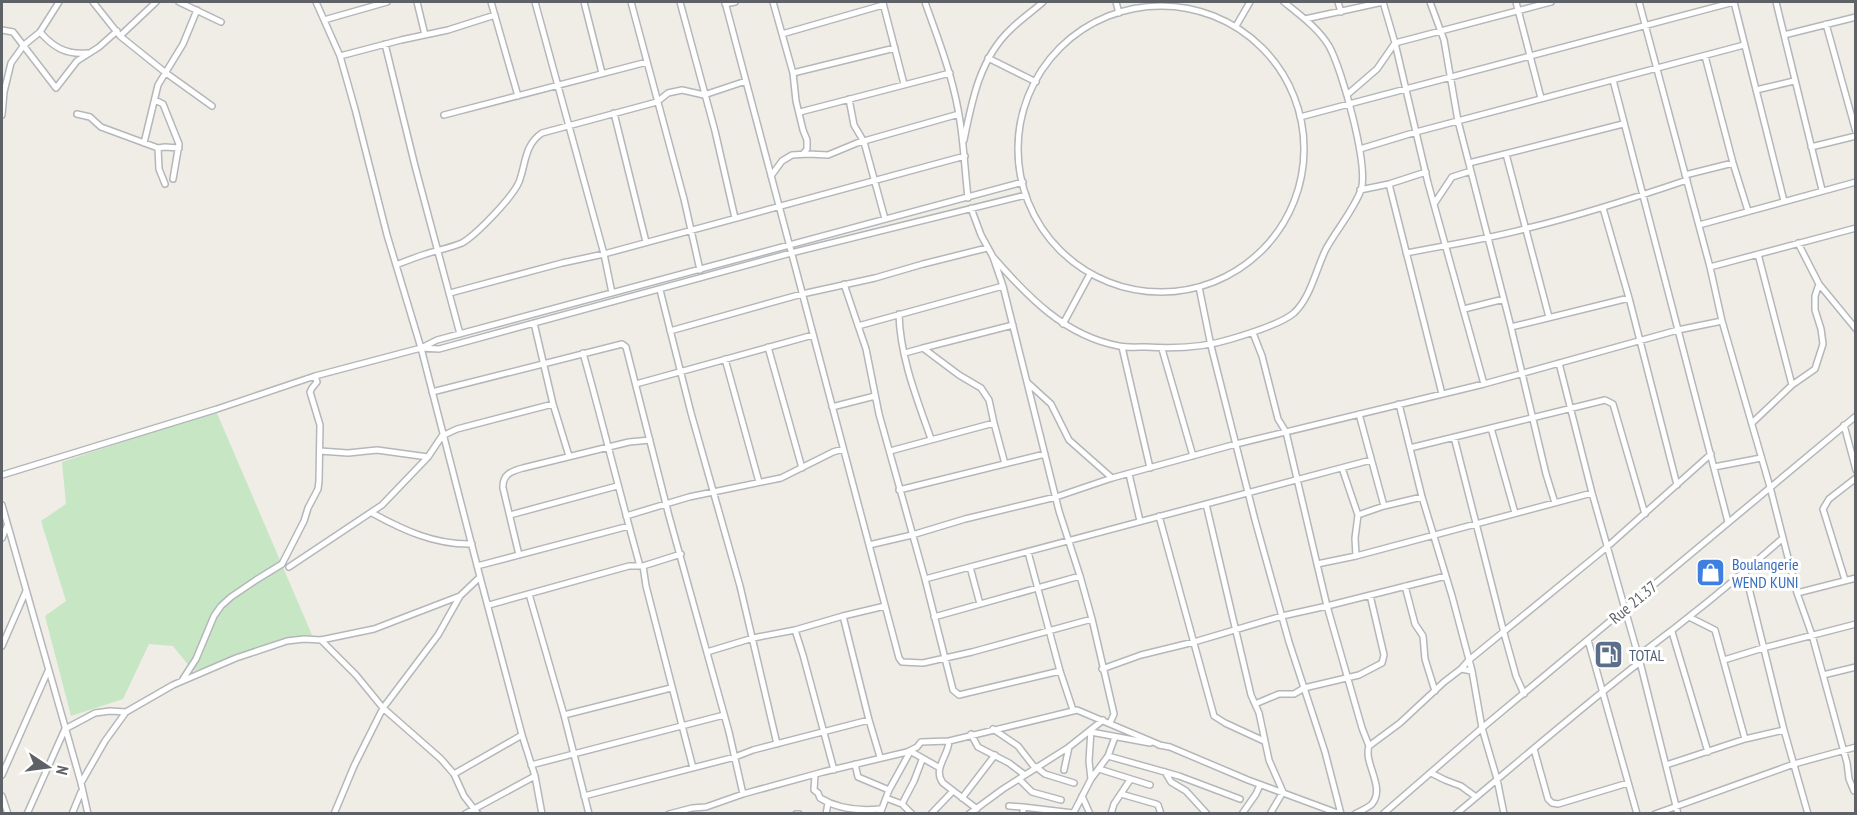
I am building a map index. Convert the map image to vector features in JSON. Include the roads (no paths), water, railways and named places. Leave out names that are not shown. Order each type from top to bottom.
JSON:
[{"type":"street","points":[[2,115],[4,92],[11,63],[24,45],[40,33],[59,2]]},
{"type":"street","points":[[93,2],[118,34],[212,106]]},
{"type":"street","points":[[2,30],[13,32],[56,88],[77,61],[118,34],[156,2]]},
{"type":"street","points":[[179,2],[221,22]]},
{"type":"street","points":[[316,2],[340,56],[432,392],[522,735],[535,776],[542,813]]},
{"type":"street","points":[[324,20],[375,3],[387,2]]},
{"type":"street","points":[[417,2],[425,35]]},
{"type":"street","points":[[491,2],[518,96]]},
{"type":"street","points":[[538,2],[604,254],[612,293]]},
{"type":"street","points":[[584,2],[602,73]]},
{"type":"street","points":[[631,2],[684,199],[700,270]]},
{"type":"street","points":[[680,2],[715,130],[735,218]]},
{"type":"street","points":[[735,2],[725,3],[899,658],[902,662],[923,663],[1092,619]]},
{"type":"street","points":[[773,2],[793,73],[796,101],[807,144],[807,149],[803,154]]},
{"type":"street","points":[[925,2],[950,72],[959,114],[968,198]]},
{"type":"street","points":[[963,144],[974,93],[988,58],[1009,30],[1043,2]]},
{"type":"street","points":[[1116,2],[1119,13]]},
{"type":"street","points":[[1236,26],[1251,2]]},
{"type":"street","points":[[971,208],[993,257],[1042,308],[1084,336],[1122,347],[1162,349],[1211,346],[1253,333],[1288,317],[1306,295],[1326,249],[1360,190],[1362,173],[1348,94],[1329,47],[1316,29],[1284,2]]},
{"type":"street","points":[[1338,2],[1341,12]]},
{"type":"street","points":[[1305,19],[1383,2],[1434,204],[1484,384]]},
{"type":"street","points":[[1430,2],[1441,32],[1458,121],[1504,298],[1546,474],[1556,503]]},
{"type":"street","points":[[1516,2],[1541,98]]},
{"type":"street","points":[[1348,94],[1377,69],[1395,43],[1551,2]]},
{"type":"street","points":[[1639,2],[1710,267],[1722,321],[1770,487],[1797,593],[1812,635],[1844,751],[1848,779],[1856,791]]},
{"type":"street","points":[[1300,117],[1734,2],[1784,201]]},
{"type":"street","points":[[1776,2],[1822,190]]},
{"type":"street","points":[[782,34],[883,3],[904,84]]},
{"type":"street","points":[[1178,7],[1197,10],[1236,26],[1276,63],[1294,97],[1304,141],[1303,168],[1299,189],[1277,234],[1252,260],[1223,279],[1182,291],[1162,293],[1123,288],[1090,274],[1068,257],[1049,237],[1038,222],[1026,195],[1019,146],[1026,105],[1036,82],[1052,58],[1076,35],[1097,22],[1119,13],[1138,8],[1178,7]]},
{"type":"street","points":[[144,143],[158,85],[183,44],[197,10]]},
{"type":"street","points":[[340,56],[448,30],[495,15]]},
{"type":"street","points":[[1784,34],[1856,17]]},
{"type":"street","points":[[1811,147],[1856,134],[1826,24]]},
{"type":"street","points":[[40,33],[58,49],[75,54],[92,52]]},
{"type":"street","points":[[385,44],[460,334]]},
{"type":"street","points":[[1359,149],[1744,45]]},
{"type":"street","points":[[793,73],[895,48]]},
{"type":"street","points":[[1705,56],[1748,211]]},
{"type":"street","points":[[988,58],[1036,82]]},
{"type":"street","points":[[444,115],[647,62]]},
{"type":"street","points":[[800,112],[950,72]]},
{"type":"street","points":[[1613,80],[1728,522]]},
{"type":"street","points":[[396,265],[463,242],[471,237],[497,212],[518,184],[527,151],[531,143],[542,133],[657,102],[668,93],[687,91],[704,95],[746,81]]},
{"type":"street","points":[[1756,90],[1794,81]]},
{"type":"street","points":[[849,99],[854,125],[864,142],[885,219]]},
{"type":"street","points":[[155,100],[163,104],[179,141],[173,179]]},
{"type":"street","points":[[614,113],[646,243]]},
{"type":"street","points":[[77,114],[90,117],[101,127],[158,148],[179,148]]},
{"type":"street","points":[[771,176],[782,160],[792,155],[828,155],[959,114]]},
{"type":"street","points":[[1469,163],[1623,124]]},
{"type":"street","points":[[158,148],[159,169],[165,184]]},
{"type":"street","points":[[1506,154],[1549,317]]},
{"type":"street","points":[[450,293],[646,243],[965,156]]},
{"type":"street","points":[[1406,253],[1526,229],[1603,208],[1733,163]]},
{"type":"street","points":[[1434,204],[1443,194],[1452,177],[1471,171]]},
{"type":"street","points":[[1360,190],[1389,184],[1426,172]]},
{"type":"street","points":[[2,476],[315,376],[420,348],[436,340],[1023,182]]},
{"type":"street","points":[[1699,225],[1856,182]]},
{"type":"street","points":[[1389,184],[1442,394]]},
{"type":"street","points":[[420,348],[439,349],[791,253],[1026,195]]},
{"type":"street","points":[[1603,208],[1629,298],[1677,485]]},
{"type":"street","points":[[1710,267],[1856,228]]},
{"type":"street","points":[[1798,243],[1819,284],[1856,329]]},
{"type":"street","points":[[670,331],[802,294],[875,278],[987,248]]},
{"type":"street","points":[[1758,254],[1792,385]]},
{"type":"street","points":[[993,257],[1003,286],[1056,497],[1092,619],[1114,714],[1110,723]]},
{"type":"street","points":[[1063,324],[1090,274]]},
{"type":"street","points":[[844,284],[866,349],[875,396],[953,690],[959,695],[1060,671]]},
{"type":"street","points":[[1752,423],[1792,385],[1815,369],[1823,344],[1815,310],[1815,296],[1819,284]]},
{"type":"street","points":[[858,326],[1003,286]]},
{"type":"street","points":[[1199,287],[1211,346],[1281,616],[1326,755],[1340,813]]},
{"type":"street","points":[[660,290],[753,639],[777,744]]},
{"type":"street","points":[[1464,309],[1504,298]]},
{"type":"street","points":[[1511,327],[1629,298]]},
{"type":"street","points":[[899,314],[900,334],[915,394],[931,439]]},
{"type":"street","points":[[869,545],[1056,497],[1112,478],[1236,444],[1484,384],[1678,330],[1722,321]]},
{"type":"street","points":[[534,323],[553,404],[569,456]]},
{"type":"street","points":[[905,353],[1013,326]]},
{"type":"street","points":[[1253,333],[1262,356],[1278,419],[1286,432],[1326,606],[1369,746],[1367,754],[1376,784],[1375,799],[1369,806],[1355,813]]},
{"type":"street","points":[[636,384],[813,335]]},
{"type":"street","points":[[432,392],[544,363],[626,346],[743,794]]},
{"type":"street","points":[[768,347],[802,468]]},
{"type":"street","points":[[1122,347],[1150,468]]},
{"type":"street","points":[[923,348],[981,388],[989,400],[1005,464]]},
{"type":"street","points":[[1162,349],[1193,456]]},
{"type":"street","points":[[583,354],[609,447],[617,486],[642,566],[693,768]]},
{"type":"street","points":[[725,359],[759,482]]},
{"type":"street","points":[[1559,363],[1678,813]]},
{"type":"street","points":[[182,681],[196,659],[214,616],[221,606],[239,591],[282,564],[304,522],[318,489],[320,426],[310,393],[317,383],[315,376]]},
{"type":"street","points":[[1027,382],[1051,404],[1069,440],[1112,478]]},
{"type":"street","points":[[832,407],[875,396]]},
{"type":"street","points":[[1410,448],[1572,410],[1605,400],[1613,404],[1645,514]]},
{"type":"street","points":[[289,567],[382,505],[428,456],[442,436],[457,429],[553,404]]},
{"type":"street","points":[[1399,404],[1422,497],[1472,671],[1482,728],[1504,813]]},
{"type":"street","points":[[1359,414],[1384,506]]},
{"type":"street","name":"Rue 21.37","points":[[1383,813],[1856,416]]},
{"type":"street","points":[[890,451],[994,423]]},
{"type":"street","points":[[1844,425],[1856,470]]},
{"type":"street","points":[[1491,429],[1515,513]]},
{"type":"street","points":[[1454,437],[1504,633],[1516,676],[1524,694]]},
{"type":"street","points":[[519,555],[502,488],[504,477],[516,470],[569,456],[639,440],[650,440]]},
{"type":"street","points":[[626,516],[666,503],[781,478],[843,449]]},
{"type":"street","points":[[320,451],[348,453],[377,450],[428,456]]},
{"type":"street","points":[[899,490],[1045,454]]},
{"type":"street","points":[[1369,746],[1400,723],[1469,660],[1607,547],[1711,454]]},
{"type":"street","points":[[1714,467],[1761,458]]},
{"type":"street","points":[[925,579],[1371,460]]},
{"type":"street","points":[[1342,468],[1358,515],[1354,538],[1356,555]]},
{"type":"street","points":[[1129,474],[1140,521]]},
{"type":"street","points":[[1845,580],[1823,509],[1829,499],[1856,478]]},
{"type":"street","points":[[510,515],[617,486]]},
{"type":"street","points":[[1317,564],[1592,493]]},
{"type":"street","points":[[1358,515],[1422,497]]},
{"type":"street","points":[[1206,504],[1250,691],[1271,765],[1283,792]]},
{"type":"street","points":[[2,505],[88,813]]},
{"type":"street","points":[[372,513],[427,538],[447,543],[472,544]]},
{"type":"street","points":[[1159,516],[1214,716],[1264,741]]},
{"type":"street","points":[[2,538],[7,525]]},
{"type":"street","points":[[477,566],[629,526]]},
{"type":"street","points":[[1456,813],[1783,538]]},
{"type":"street","points":[[1028,552],[1073,711]]},
{"type":"street","points":[[489,605],[681,554]]},
{"type":"street","points":[[970,567],[980,604]]},
{"type":"street","points":[[1745,572],[1784,730],[1808,813]]},
{"type":"street","points":[[934,617],[1080,576]]},
{"type":"street","points":[[1102,669],[1141,655],[1281,616],[1446,576]]},
{"type":"street","points":[[334,813],[383,708],[438,635],[460,596],[480,577]]},
{"type":"street","points":[[1797,593],[1856,578]]},
{"type":"street","points":[[1405,586],[1415,624],[1423,636],[1425,659],[1435,691]]},
{"type":"street","points":[[2,646],[26,591]]},
{"type":"street","points":[[529,594],[589,813]]},
{"type":"street","points":[[1255,705],[1279,694],[1294,694],[1304,688],[1366,672],[1382,663],[1384,655],[1370,595]]},
{"type":"street","points":[[81,783],[105,741],[126,712],[182,681],[236,658],[287,641],[321,640],[374,628],[460,596]]},
{"type":"street","points":[[707,652],[885,606]]},
{"type":"street","points":[[843,616],[868,720],[880,757]]},
{"type":"street","points":[[1689,616],[1715,630],[1745,739]]},
{"type":"street","points":[[1724,660],[1856,624]]},
{"type":"street","points":[[795,630],[834,770]]},
{"type":"street","points":[[1672,632],[1708,752]]},
{"type":"street","points":[[321,640],[356,675],[383,708],[441,759],[454,774],[476,811]]},
{"type":"street","points":[[1588,640],[1637,813]]},
{"type":"street","points":[[1823,675],[1856,667]]},
{"type":"street","points":[[1461,669],[1472,671]]},
{"type":"street","points":[[2,774],[48,671]]},
{"type":"street","points":[[564,715],[671,688]]},
{"type":"street","points":[[814,775],[814,790],[828,803],[849,811],[880,811],[910,752],[921,742],[950,741],[971,734],[1082,710],[1161,745]]},
{"type":"street","points":[[27,813],[66,729],[95,714],[110,711],[126,712]]},
{"type":"street","points":[[531,765],[724,715]]},
{"type":"street","points":[[584,796],[868,720]]},
{"type":"street","points":[[950,741],[940,768],[940,779],[974,811],[1069,747],[1103,720]]},
{"type":"street","points":[[993,729],[1021,748],[1036,768],[1045,774],[1074,783]]},
{"type":"street","points":[[1666,765],[1745,739],[1784,730]]},
{"type":"street","points":[[1091,731],[1170,747],[1260,785],[1340,813]]},
{"type":"street","points":[[1091,731],[1089,761],[1091,779]]},
{"type":"street","points":[[971,734],[978,747],[1010,763],[1032,792],[1060,800]]},
{"type":"street","points":[[454,774],[522,735]]},
{"type":"street","points":[[1009,806],[1023,810],[1073,813],[1091,779],[1108,756],[1116,736]]},
{"type":"street","points":[[1064,770],[1069,747]]},
{"type":"street","points":[[1655,813],[1794,764],[1856,747]]},
{"type":"street","points":[[1534,749],[1548,799],[1552,803],[1558,804],[1628,783]]},
{"type":"street","points":[[669,813],[692,811],[743,794],[880,757],[910,752],[940,768]]},
{"type":"street","points":[[962,798],[995,755]]},
{"type":"street","points":[[1108,756],[1179,776],[1240,799]]},
{"type":"street","points":[[902,804],[922,760]]},
{"type":"street","points":[[855,764],[858,777],[889,790]]},
{"type":"street","points":[[1099,769],[1150,785]]},
{"type":"street","points":[[1165,772],[1171,782],[1186,791],[1207,813]]},
{"type":"street","points":[[1431,773],[1461,786],[1476,797]]},
{"type":"street","points":[[465,813],[476,811],[535,776]]},
{"type":"street","points":[[1111,813],[1131,780]]},
{"type":"street","points":[[1242,813],[1260,785]]},
{"type":"street","points":[[72,813],[82,790]]},
{"type":"street","points":[[931,813],[953,791]]},
{"type":"street","points":[[1271,813],[1283,792]]},
{"type":"street","points":[[1121,794],[1156,804],[1161,813]]},
{"type":"street","points":[[2,796],[8,813]]},
{"type":"street","points":[[1082,796],[1090,813]]},
{"type":"street","points":[[886,798],[902,804],[912,813]]},
{"type":"street","points":[[826,813],[828,803]]},
{"type":"street","points":[[712,813],[713,804]]},
{"type":"place","name":"Boulangerie WEND KUNI","points":[[1711,573]]},
{"type":"place","name":"TOTAL","points":[[1608,655]]}]
